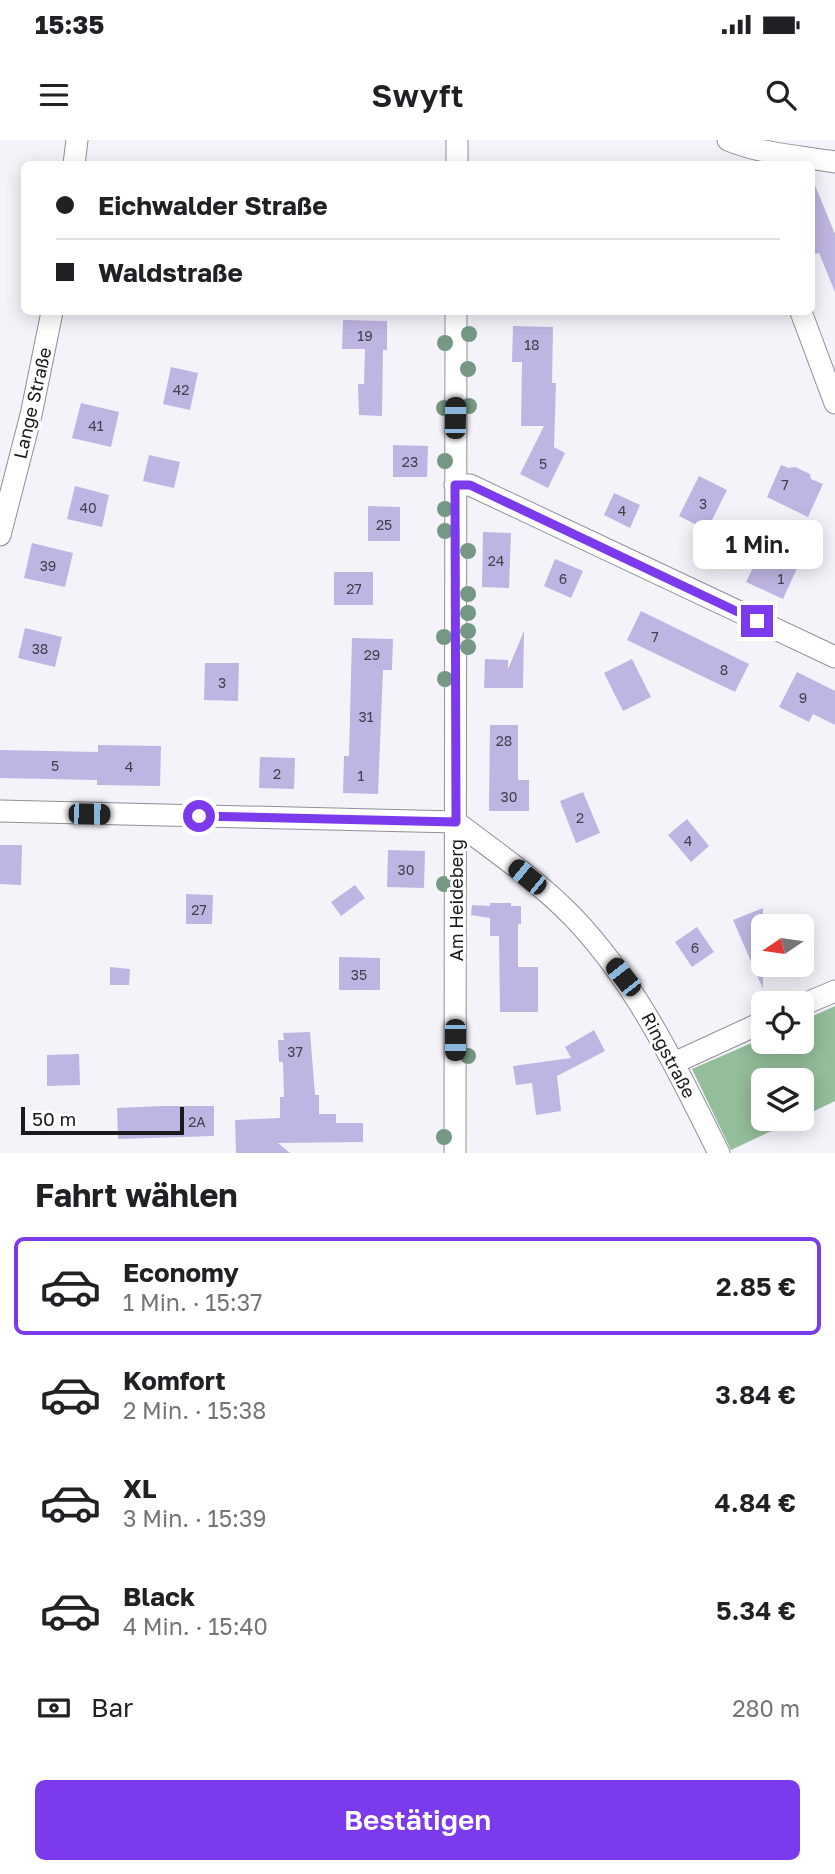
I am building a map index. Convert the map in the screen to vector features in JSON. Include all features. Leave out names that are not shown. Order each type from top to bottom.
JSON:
[{"type":"street","points":[[74,161],[77,140]]},
{"type":"street","points":[[457,140],[457,161]]},
{"type":"street","points":[[739,148],[835,162]]},
{"type":"street","name":"Lange Straße","points":[[0,534],[31,415],[51,315]]},
{"type":"street","name":"Am Heideberg","points":[[455,1153],[456,315]]},
{"type":"street","points":[[802,315],[835,403]]},
{"type":"street","points":[[455,485],[470,485],[835,657]]},
{"type":"street","points":[[0,811],[456,822]]},
{"type":"street","name":"Ringstraße","points":[[456,822],[548,894],[578,923],[623,977],[647,1013],[719,1153]]},
{"type":"street","points":[[814,1000],[835,990]]},
{"type":"street","points":[[674,1063],[751,1028]]},
{"type":"green space","points":[[835,1006],[835,1101],[814,1111],[814,1068],[751,1068],[751,1131],[771,1131],[731,1150],[692,1069],[751,1043],[751,1054],[814,1054],[814,1016]]},
{"type":"building","points":[[815,185],[835,234],[835,292],[819,253],[815,254]]},
{"type":"building","points":[[343,320],[387,321],[387,350],[383,350],[382,416],[359,415],[358,384],[364,384],[365,349],[342,349]]},
{"type":"building","points":[[513,326],[553,327],[552,383],[556,383],[554,447],[565,453],[548,488],[520,474],[544,426],[521,426],[522,362],[512,362]]},
{"type":"building","points":[[171,367],[198,373],[190,410],[163,404]]},
{"type":"building","points":[[81,403],[119,412],[111,447],[72,438]]},
{"type":"building","points":[[393,445],[428,446],[427,477],[393,477]]},
{"type":"building","points":[[149,455],[180,462],[174,488],[143,481]]},
{"type":"building","points":[[781,465],[795,467],[823,484],[808,517],[767,497]]},
{"type":"building","points":[[699,476],[727,490],[707,530],[679,516]]},
{"type":"building","points":[[75,486],[109,495],[102,527],[67,519]]},
{"type":"building","points":[[614,493],[640,505],[630,528],[604,515]]},
{"type":"building","points":[[368,506],[400,507],[400,541],[368,541]]},
{"type":"building","points":[[483,532],[511,533],[509,588],[482,587]]},
{"type":"building","points":[[32,543],[73,553],[65,587],[24,578]]},
{"type":"building","points":[[762,550],[772,551],[798,566],[783,599],[746,582]]},
{"type":"building","points":[[555,559],[583,571],[571,598],[544,586]]},
{"type":"building","points":[[334,572],[373,572],[373,605],[334,605]]},
{"type":"building","points":[[641,611],[749,664],[735,692],[627,640]]},
{"type":"building","points":[[25,628],[62,637],[55,667],[18,658]]},
{"type":"building","points":[[524,631],[523,688],[484,688],[485,659],[508,660],[508,669]]},
{"type":"building","points":[[352,638],[393,639],[392,670],[383,670],[378,794],[343,793],[344,756],[349,756]]},
{"type":"building","points":[[632,659],[651,697],[623,711],[604,673]]},
{"type":"building","points":[[205,663],[239,663],[238,701],[204,700]]},
{"type":"building","points":[[797,672],[835,691],[835,725],[813,714],[809,722],[779,707]]},
{"type":"building","points":[[490,725],[518,725],[518,780],[529,780],[529,811],[489,811]]},
{"type":"building","points":[[98,745],[161,746],[160,786],[97,785],[97,780],[0,778],[0,750],[98,752]]},
{"type":"building","points":[[260,757],[295,758],[294,789],[259,788]]},
{"type":"building","points":[[583,792],[600,833],[576,843],[560,801]]},
{"type":"building","points":[[687,819],[709,846],[691,862],[668,835]]},
{"type":"building","points":[[0,845],[22,845],[21,885],[0,884]]},
{"type":"building","points":[[388,850],[425,851],[424,888],[387,887]]},
{"type":"building","points":[[355,885],[365,898],[341,916],[331,902]]},
{"type":"building","points":[[186,894],[213,895],[212,924],[186,924]]},
{"type":"building","points":[[490,903],[521,906],[521,924],[518,924],[518,967],[538,967],[538,1012],[500,1012],[499,936],[490,936],[490,918],[471,915],[472,905],[490,906]]},
{"type":"building","points":[[763,908],[763,914],[751,914],[751,961],[733,920]]},
{"type":"building","points":[[697,927],[714,952],[692,967],[675,942]]},
{"type":"building","points":[[339,957],[380,958],[380,990],[339,990]]},
{"type":"building","points":[[110,967],[130,969],[129,985],[110,985]]},
{"type":"building","points":[[758,977],[763,977],[763,989]]},
{"type":"building","points":[[594,1030],[605,1051],[557,1076],[561,1111],[536,1115],[532,1083],[516,1085],[513,1066],[571,1058],[565,1047]]},
{"type":"building","points":[[310,1032],[319,1114],[336,1114],[336,1123],[363,1123],[363,1142],[278,1143],[290,1153],[236,1153],[235,1120],[280,1118],[280,1097],[284,1097],[283,1062],[279,1062],[278,1040],[284,1040],[283,1033]]},
{"type":"building","points":[[79,1054],[80,1085],[47,1086],[47,1055]]},
{"type":"building","points":[[214,1106],[214,1136],[118,1139],[117,1108]]},
{"type":"route","points":[[199,816],[456,822],[455,485],[470,485],[757,621]]}]
